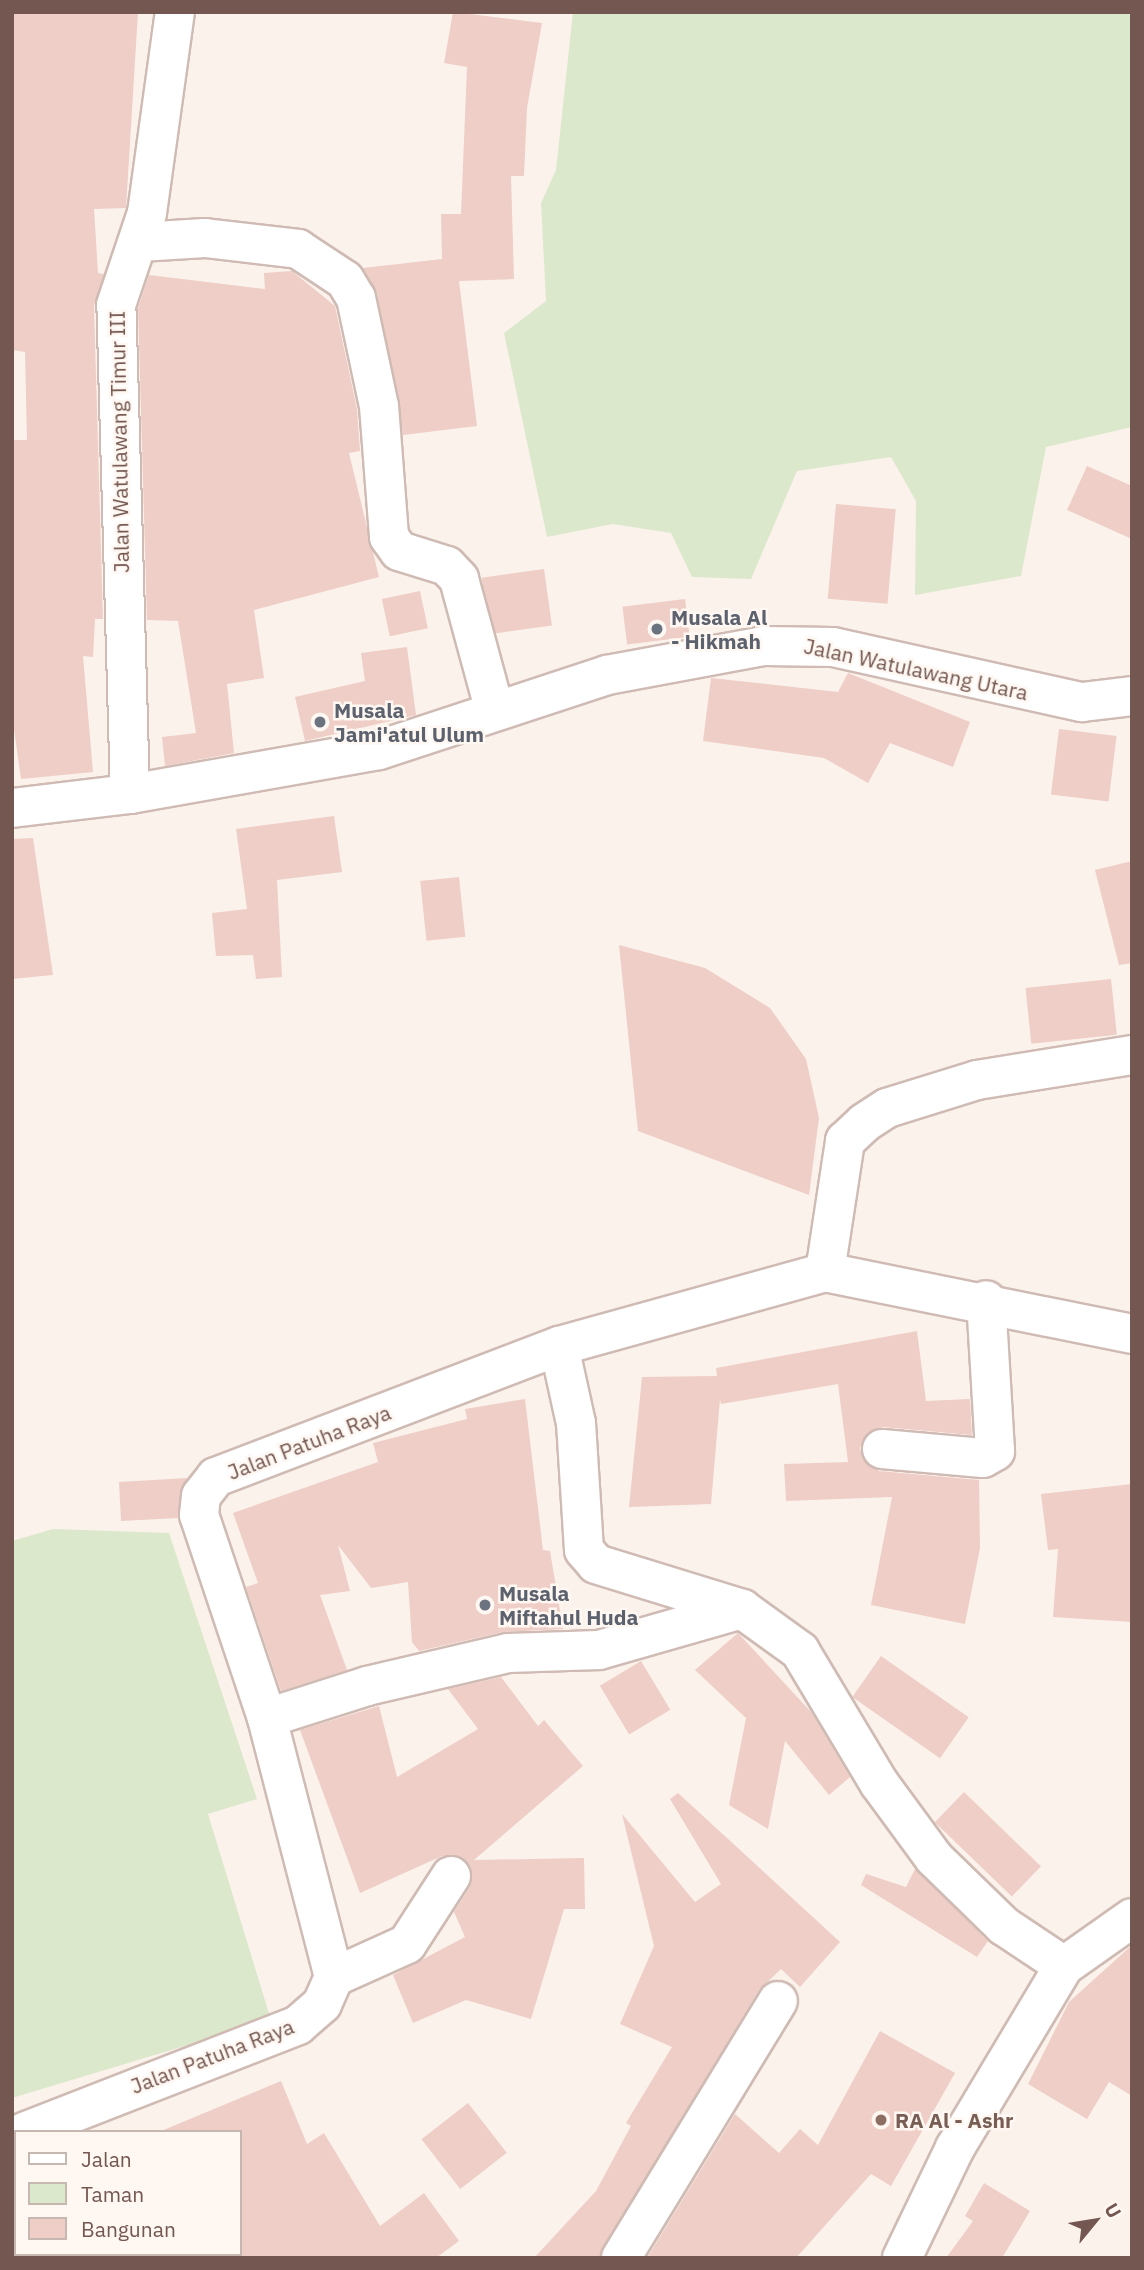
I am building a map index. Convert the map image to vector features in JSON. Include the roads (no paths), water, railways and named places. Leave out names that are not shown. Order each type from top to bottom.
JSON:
[{"type":"street","name":"Jalan Watulawang Timur III","points":[[130,794],[121,644],[123,461],[114,360],[116,304],[140,242],[156,169],[175,12]]},
{"type":"street","points":[[140,242],[205,238],[298,250],[345,280],[356,298],[379,406],[389,537],[399,551],[447,566],[459,579],[494,708]]},
{"type":"street","name":"Jalan Watulawang Utara","points":[[12,808],[130,794],[379,750],[494,708],[607,675],[799,643],[1082,702],[1132,696]]},
{"type":"street","points":[[1132,1055],[977,1080],[887,1108],[864,1123],[845,1141],[825,1272],[986,1300],[1132,1334]]},
{"type":"street","name":"Jalan Patuha Raya","points":[[29,2130],[298,2025],[322,2004],[334,1977],[267,1718],[199,1515],[201,1496],[216,1478],[559,1346],[825,1272]]},
{"type":"street","points":[[882,1449],[983,1458],[995,1451],[986,1300]]},
{"type":"street","points":[[559,1346],[576,1423],[584,1550],[596,1564],[742,1609],[800,1651],[879,1783],[934,1858],[1004,1926],[1064,1966]]},
{"type":"street","points":[[267,1718],[473,1661],[599,1650],[742,1609]]},
{"type":"street","points":[[334,1977],[407,1944],[451,1876]]},
{"type":"street","points":[[902,2258],[956,2148],[1064,1966],[1132,1918]]},
{"type":"street","points":[[621,2258],[778,2001]]},
{"type":"place","name":"Musala Al - Hikmah","points":[[657,629]]},
{"type":"place","name":"Musala Jami'atul Ulum","points":[[320,722]]},
{"type":"place","name":"Musala Miftahul Huda","points":[[485,1605]]},
{"type":"place","name":"RA Al - Ashr","points":[[881,2120]]}]
